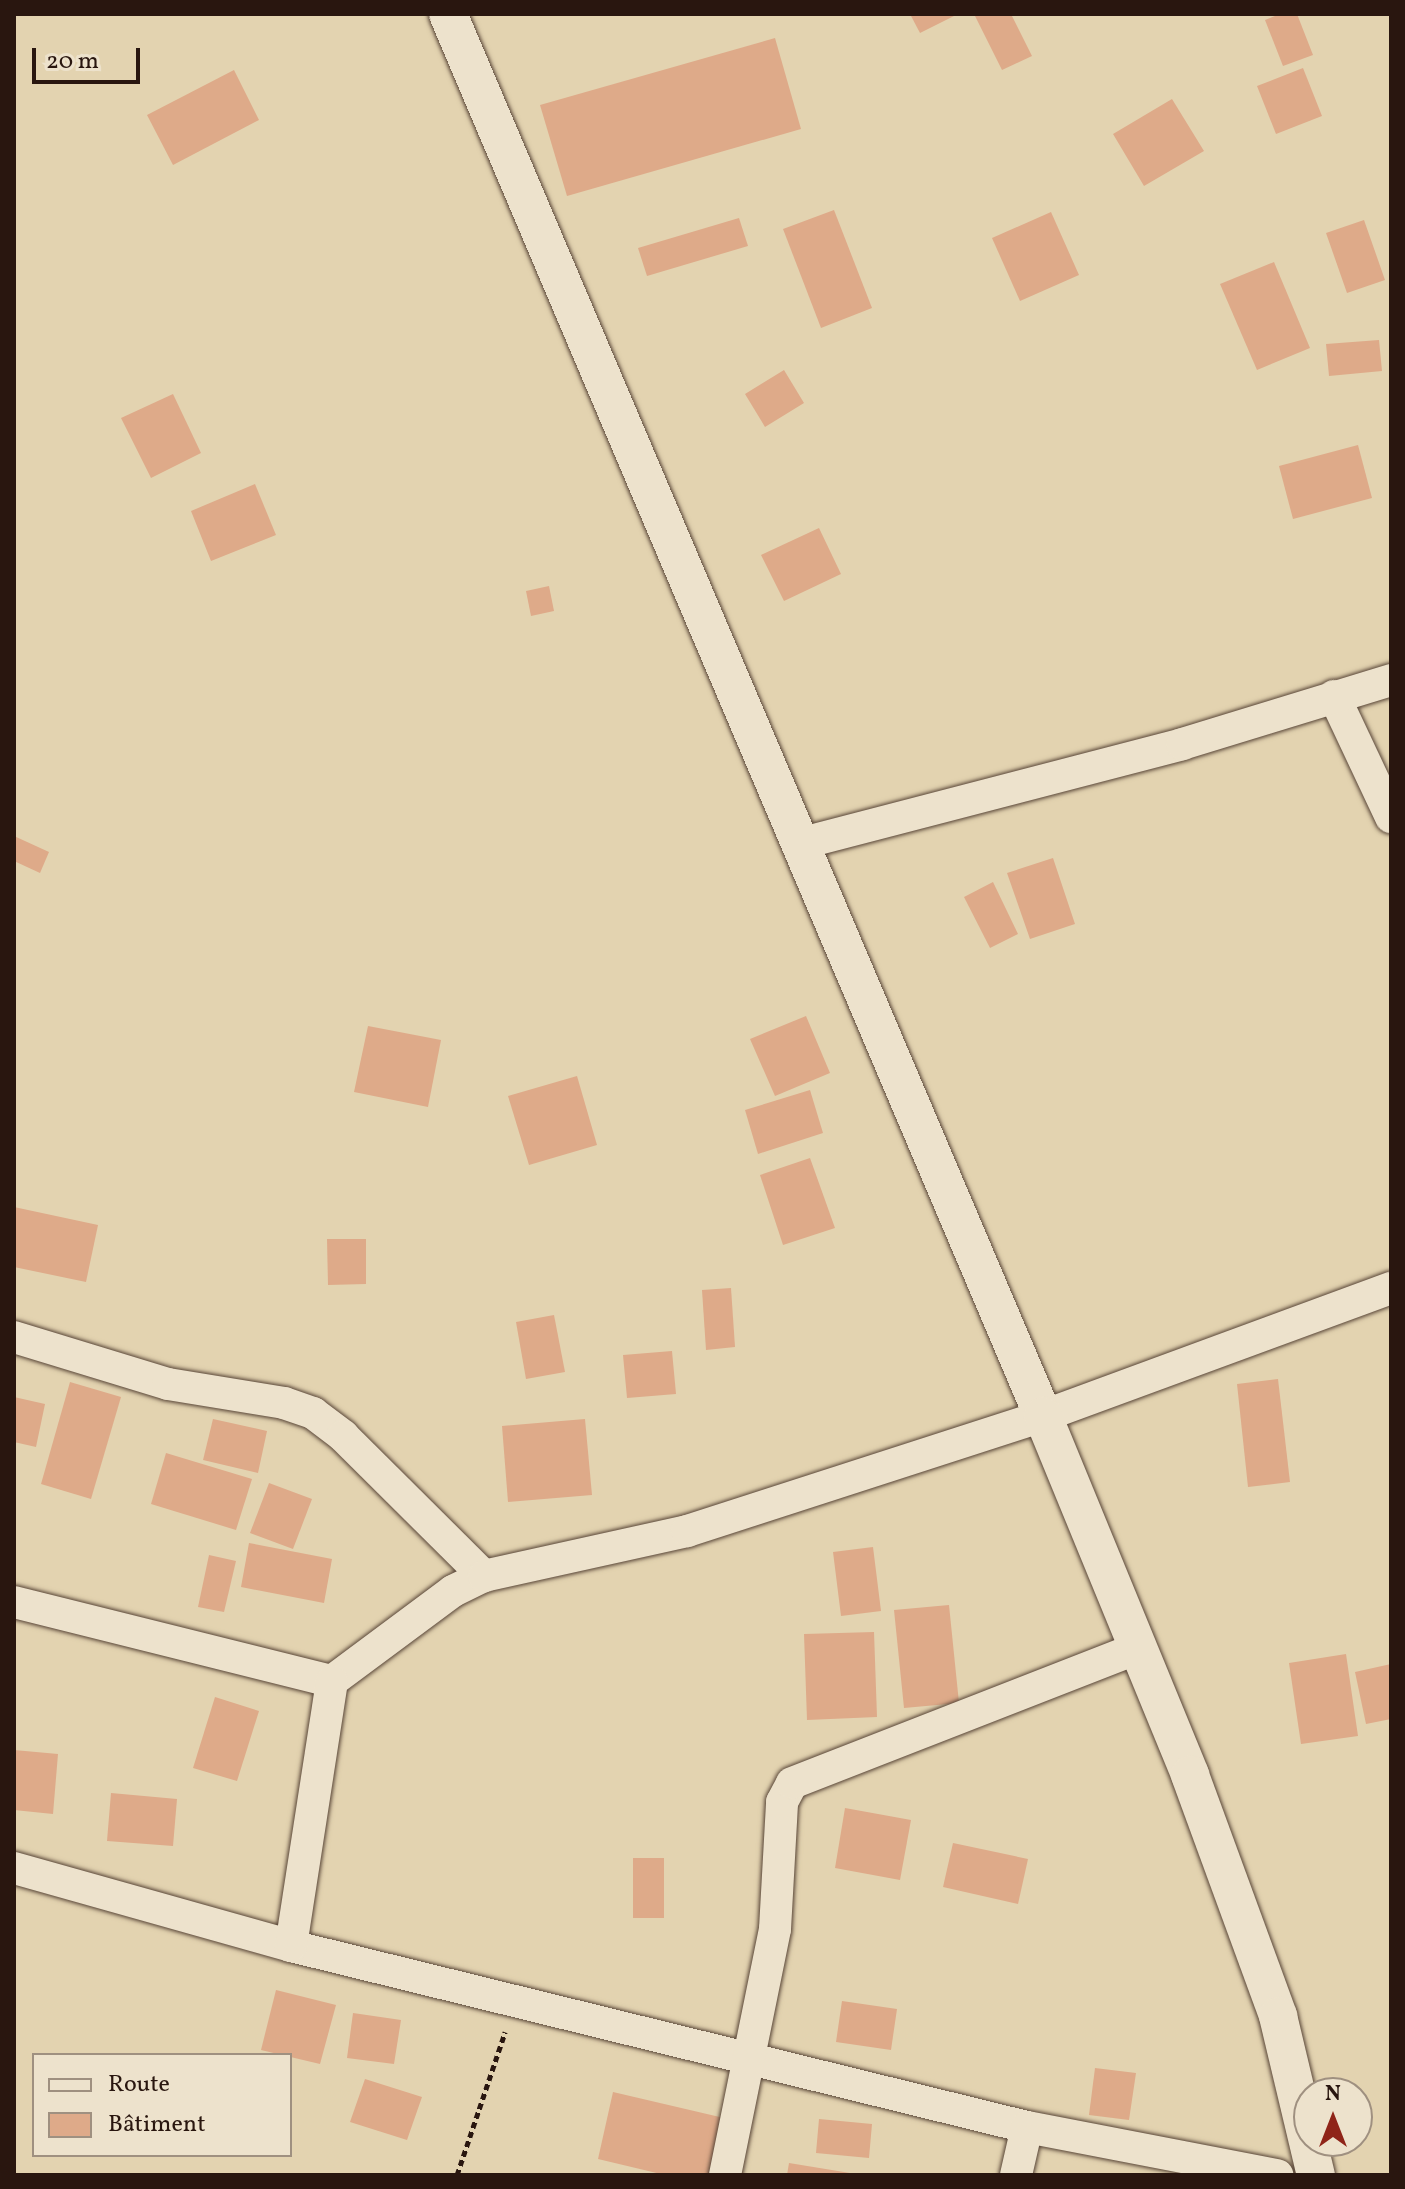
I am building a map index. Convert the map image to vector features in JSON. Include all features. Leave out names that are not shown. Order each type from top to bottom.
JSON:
[{"type":"street","points":[[448,14],[1043,1416],[1138,1648],[1278,2016],[1316,2175]]},
{"type":"street","points":[[799,844],[1182,744],[1391,680]]},
{"type":"street","points":[[1334,696],[1391,817]]},
{"type":"street","points":[[291,1946],[332,1681],[453,1591],[484,1576],[687,1531],[1043,1416],[1391,1288]]},
{"type":"street","points":[[14,1337],[168,1384],[284,1403],[313,1413],[343,1436],[484,1576]]},
{"type":"street","points":[[14,1602],[332,1681]]},
{"type":"street","points":[[725,2175],[775,1929],[782,1802],[792,1783],[1138,1648]]},
{"type":"street","points":[[14,1868],[291,1946],[751,2056],[1027,2127],[1277,2175]]},
{"type":"street","points":[[1016,2175],[1027,2127]]},
{"type":"path","points":[[457,2175],[517,2000]]},
{"type":"building","points":[[910,14],[958,14],[920,33]]},
{"type":"building","points":[[974,14],[1011,14],[1032,56],[1002,70]]},
{"type":"building","points":[[1280,14],[1297,14],[1313,55],[1283,66],[1265,20]]},
{"type":"building","points":[[775,38],[801,129],[567,196],[540,105]]},
{"type":"building","points":[[1303,68],[1322,116],[1276,134],[1257,86]]},
{"type":"building","points":[[234,70],[259,120],[173,165],[147,115]]},
{"type":"building","points":[[1172,99],[1204,151],[1144,186],[1113,134]]},
{"type":"building","points":[[834,210],[872,308],[821,328],[783,229]]},
{"type":"building","points":[[1051,212],[1079,275],[1020,301],[992,238]]},
{"type":"building","points":[[739,218],[748,246],[647,276],[638,248]]},
{"type":"building","points":[[1364,220],[1385,280],[1347,293],[1326,233]]},
{"type":"building","points":[[1274,262],[1310,348],[1257,370],[1220,284]]},
{"type":"building","points":[[1379,340],[1382,371],[1329,376],[1326,344]]},
{"type":"building","points":[[784,370],[804,403],[765,427],[745,394]]},
{"type":"building","points":[[173,394],[201,453],[151,478],[121,418]]},
{"type":"building","points":[[1358,445],[1372,498],[1293,519],[1279,466]]},
{"type":"building","points":[[255,484],[276,535],[211,561],[191,511]]},
{"type":"building","points":[[819,528],[841,574],[784,601],[761,555]]},
{"type":"building","points":[[549,586],[554,611],[531,616],[526,591]]},
{"type":"building","points":[[14,836],[49,852],[40,873],[14,861]]},
{"type":"building","points":[[1053,858],[1075,924],[1030,939],[1007,873]]},
{"type":"building","points":[[993,882],[1018,934],[990,948],[964,897]]},
{"type":"building","points":[[806,1016],[830,1073],[775,1096],[750,1039]]},
{"type":"building","points":[[368,1026],[441,1040],[428,1107],[354,1092]]},
{"type":"building","points":[[577,1076],[597,1145],[529,1165],[508,1096]]},
{"type":"building","points":[[810,1090],[823,1133],[758,1154],[745,1110]]},
{"type":"building","points":[[810,1158],[835,1228],[783,1245],[760,1175]]},
{"type":"building","points":[[14,1207],[98,1225],[86,1282],[14,1267]]},
{"type":"building","points":[[327,1239],[366,1239],[366,1284],[328,1285]]},
{"type":"building","points":[[731,1288],[735,1347],[706,1350],[702,1290]]},
{"type":"building","points":[[554,1315],[565,1372],[526,1379],[516,1322]]},
{"type":"building","points":[[672,1351],[676,1394],[627,1398],[623,1355]]},
{"type":"building","points":[[1278,1379],[1290,1482],[1248,1487],[1237,1384]]},
{"type":"building","points":[[70,1382],[121,1397],[91,1499],[41,1484]]},
{"type":"building","points":[[14,1397],[45,1404],[36,1447],[14,1442]]},
{"type":"building","points":[[213,1419],[267,1431],[258,1473],[203,1460]]},
{"type":"building","points":[[585,1419],[592,1495],[508,1502],[502,1426]]},
{"type":"building","points":[[166,1453],[252,1479],[236,1530],[151,1504]]},
{"type":"building","points":[[269,1483],[312,1499],[293,1549],[250,1533]]},
{"type":"building","points":[[249,1543],[332,1559],[324,1603],[241,1587]]},
{"type":"building","points":[[873,1547],[881,1611],[841,1616],[833,1552]]},
{"type":"building","points":[[209,1555],[236,1561],[224,1612],[198,1607]]},
{"type":"building","points":[[949,1605],[959,1703],[904,1708],[894,1610]]},
{"type":"building","points":[[874,1632],[877,1717],[807,1720],[804,1634]]},
{"type":"building","points":[[1346,1654],[1358,1736],[1301,1744],[1289,1663]]},
{"type":"building","points":[[1391,1664],[1391,1719],[1366,1724],[1355,1672]]},
{"type":"building","points":[[215,1697],[259,1711],[237,1781],[193,1768]]},
{"type":"building","points":[[14,1750],[58,1754],[53,1814],[14,1810]]},
{"type":"building","points":[[111,1793],[177,1799],[173,1846],[107,1841]]},
{"type":"building","points":[[845,1808],[911,1820],[900,1880],[835,1868]]},
{"type":"building","points":[[953,1843],[1028,1859],[1018,1904],[943,1887]]},
{"type":"building","points":[[633,1858],[664,1858],[664,1918],[633,1918]]},
{"type":"building","points":[[276,1990],[336,2005],[320,2064],[292,2057],[292,2053],[261,2050]]},
{"type":"building","points":[[842,2001],[897,2009],[891,2050],[836,2042]]},
{"type":"building","points":[[353,2013],[401,2020],[394,2064],[347,2058]]},
{"type":"building","points":[[1095,2068],[1136,2073],[1129,2120],[1089,2115]]},
{"type":"building","points":[[365,2079],[422,2097],[407,2140],[350,2122]]},
{"type":"building","points":[[613,2092],[724,2118],[711,2175],[665,2175],[598,2159]]},
{"type":"building","points":[[819,2119],[872,2124],[869,2158],[816,2153]]},
{"type":"building","points":[[789,2163],[850,2173],[850,2175],[787,2175]]}]
